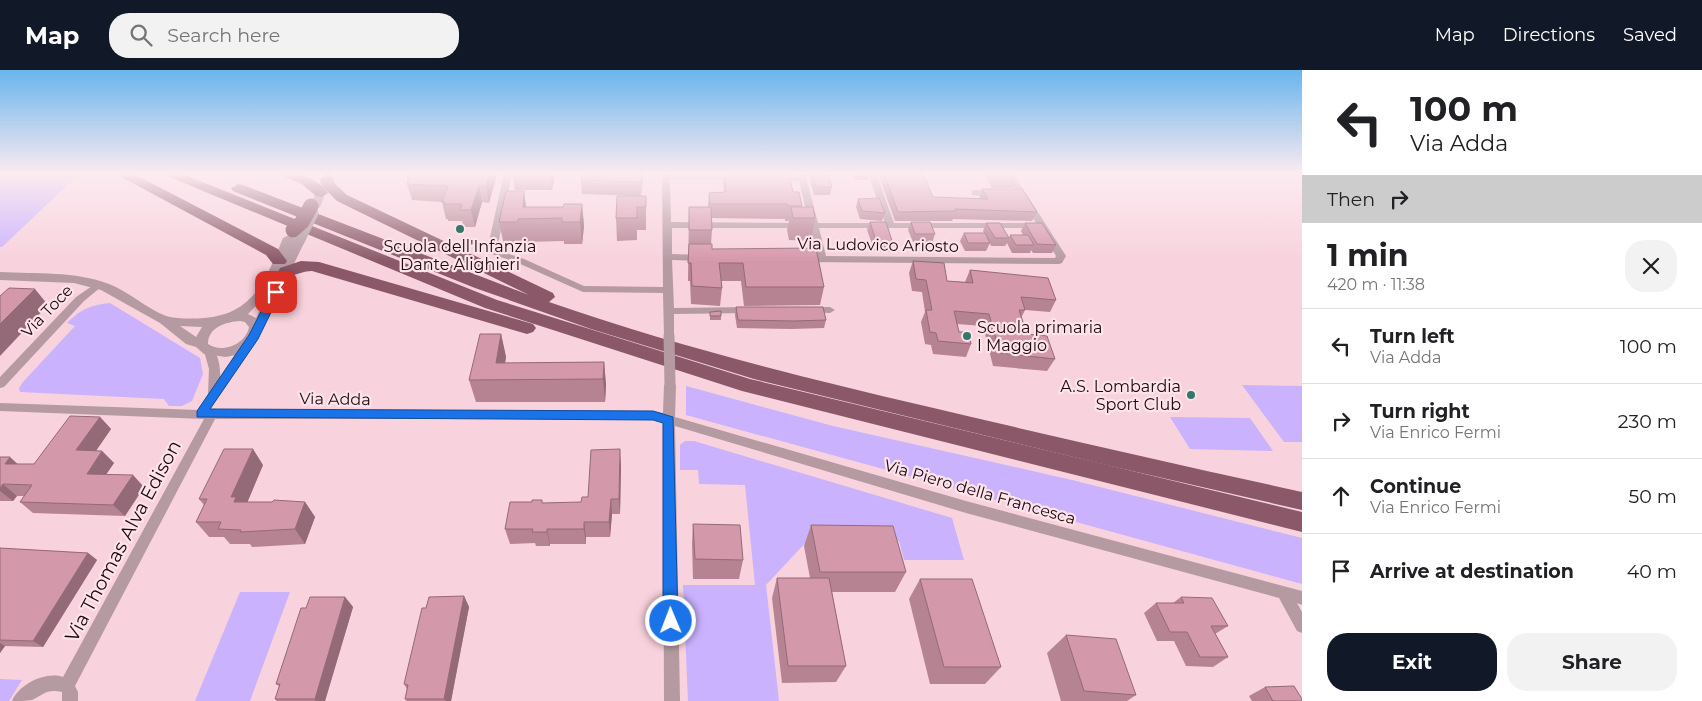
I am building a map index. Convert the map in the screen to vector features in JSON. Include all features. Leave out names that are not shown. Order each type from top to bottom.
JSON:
[{"type":"highway","points":[[176,202],[272,252],[282,266],[312,266],[709,383],[749,386]]},
{"type":"highway","points":[[237,202],[491,304],[749,386],[1113,478],[1302,522]]},
{"type":"highway","points":[[273,202],[481,284],[579,318],[754,372],[1106,457],[1302,500]]},
{"type":"highway","points":[[294,236],[312,202]]},
{"type":"highway","points":[[351,202],[544,294],[579,318]]},
{"type":"street","points":[[502,202],[492,251],[516,259],[583,288],[668,290]]},
{"type":"street","points":[[667,202],[672,701]]},
{"type":"street","points":[[808,202],[822,259]]},
{"type":"street","points":[[882,202],[891,226]]},
{"type":"street","points":[[1028,202],[1043,226]]},
{"type":"street","points":[[667,225],[1043,226]]},
{"type":"street","name":"Via Ludovico Ariosto","points":[[795,259],[1059,262],[1062,256],[1043,226]]},
{"type":"street","points":[[0,276],[67,279],[98,285],[132,300],[164,320],[190,341],[227,352],[240,347],[254,334],[294,236]]},
{"type":"street","points":[[667,257],[716,258]]},
{"type":"street","points":[[213,394],[215,369],[205,347],[206,330],[248,309],[259,300],[282,266]]},
{"type":"street","name":"Via Toce","points":[[0,384],[80,299],[98,285]]},
{"type":"street","points":[[669,311],[764,310]]},
{"type":"street","points":[[802,310],[830,310]]},
{"type":"street","points":[[164,320],[195,323],[249,318],[255,323],[254,334]]},
{"type":"street","name":"Via Thomas Alva Edison","points":[[68,694],[206,414],[213,394],[254,334]]},
{"type":"street","name":"Via Adda","points":[[0,407],[206,414],[648,415],[669,420]]},
{"type":"street","name":"Via Piero della Francesca","points":[[669,420],[983,512],[1302,598]]},
{"type":"street","points":[[1283,592],[1302,626]]},
{"type":"street","points":[[20,701],[43,684],[53,682],[68,694]]},
{"type":"shaded area","points":[[0,202],[49,202],[2,247],[0,247]]},
{"type":"shaded area","points":[[110,303],[200,358],[203,374],[192,401],[182,406],[169,406],[164,399],[20,392],[19,388],[23,382],[75,326],[67,323],[87,308]]},
{"type":"shaded area","points":[[1242,385],[1302,386],[1302,442],[1284,442]]},
{"type":"shaded area","points":[[686,386],[833,426],[1072,480],[1302,538],[1302,584],[686,415]]},
{"type":"shaded area","points":[[1170,417],[1250,418],[1273,451],[1190,449]]},
{"type":"shaded area","points":[[685,441],[694,441],[952,518],[964,560],[904,560],[899,541],[809,539],[766,585],[779,701],[688,701],[683,585],[755,585],[745,485],[699,484],[698,470],[680,470],[680,445]]},
{"type":"shaded area","points":[[240,592],[290,592],[250,701],[195,701]]},
{"type":"shaded area","points":[[0,679],[22,680],[9,701],[0,701]]},
{"type":"building","points":[[445,202],[474,202],[471,210],[460,210],[462,204],[444,204]]},
{"type":"building","points":[[503,202],[523,202],[523,207],[563,207],[564,204],[582,204],[580,222],[562,222],[562,218],[518,219],[518,222],[499,222]]},
{"type":"building","points":[[617,202],[646,202],[646,207],[637,207],[637,218],[616,218]]},
{"type":"building","points":[[710,202],[801,202],[802,206],[788,206],[787,204],[710,204]]},
{"type":"building","points":[[859,202],[881,202],[885,213],[862,211]]},
{"type":"building","points":[[895,202],[1031,202],[1037,212],[955,209],[956,211],[898,212]]},
{"type":"building","points":[[689,207],[711,207],[712,230],[689,230]]},
{"type":"building","points":[[791,207],[813,207],[815,218],[793,218]]},
{"type":"building","points":[[870,222],[886,222],[893,244],[877,244]]},
{"type":"building","points":[[911,222],[930,222],[935,234],[915,234]]},
{"type":"building","points":[[986,223],[1000,223],[1009,238],[995,238]]},
{"type":"building","points":[[1025,223],[1042,223],[1056,245],[1037,244]]},
{"type":"building","points":[[964,233],[985,233],[990,243],[968,243]]},
{"type":"building","points":[[1010,235],[1028,235],[1034,245],[1016,245]]},
{"type":"building","points":[[689,244],[712,244],[712,249],[816,248],[824,287],[746,287],[743,263],[719,263],[722,288],[692,286],[691,263],[688,263]]},
{"type":"building","points":[[913,261],[944,263],[947,281],[973,283],[970,270],[1048,278],[1056,300],[1021,297],[1025,310],[1019,310],[1027,334],[1047,336],[1055,359],[1000,353],[989,314],[954,311],[959,332],[969,332],[971,344],[938,341],[936,333],[930,332],[926,310],[932,310],[926,280],[916,279]]},
{"type":"building","points":[[9,288],[35,289],[0,324],[0,296]]},
{"type":"building","points":[[736,307],[823,307],[826,320],[738,320]]},
{"type":"building","points":[[721,311],[721,316],[710,316],[710,312]]},
{"type":"building","points":[[480,334],[501,334],[496,363],[604,362],[603,379],[469,380]]},
{"type":"building","points":[[70,416],[100,417],[76,450],[102,451],[87,474],[133,475],[113,505],[20,502],[32,485],[3,484],[0,488],[0,457],[10,457],[5,464],[34,464]]},
{"type":"building","points":[[224,449],[253,449],[231,497],[236,497],[234,502],[272,502],[274,500],[305,502],[295,529],[240,532],[241,530],[218,529],[221,522],[196,522],[207,499],[199,499]]},
{"type":"building","points":[[620,449],[619,499],[611,499],[609,522],[584,522],[584,529],[547,529],[547,532],[532,532],[533,529],[505,529],[510,502],[542,500],[542,503],[581,502],[582,497],[588,497],[591,450]]},
{"type":"building","points":[[693,524],[740,525],[743,560],[695,559]]},
{"type":"building","points":[[811,525],[893,526],[906,572],[820,572]]},
{"type":"building","points":[[0,548],[88,553],[33,641],[0,640]]},
{"type":"building","points":[[777,578],[829,578],[846,666],[788,666]]},
{"type":"building","points":[[920,579],[972,579],[1001,667],[944,667]]},
{"type":"building","points":[[464,596],[444,699],[405,699],[408,685],[404,684],[422,608],[426,608],[429,597]]},
{"type":"building","points":[[310,597],[345,597],[315,699],[275,699],[280,684],[276,684],[301,608],[306,608]]},
{"type":"building","points":[[1181,597],[1212,598],[1228,626],[1211,626],[1228,657],[1200,657],[1187,632],[1170,632],[1156,603],[1184,603]]},
{"type":"building","points":[[1066,635],[1116,639],[1136,695],[1084,691]]},
{"type":"building","points":[[1294,686],[1302,701],[1273,701],[1265,687]]},
{"type":"place","name":"Scuola dell'Infanzia Dante Alighieri","points":[[460,229]]},
{"type":"place","name":"Scuola primaria I Maggio","points":[[967,336]]},
{"type":"place","name":"A.S. Lombardia Sport Club","points":[[1191,395]]},
{"type":"route","points":[[276,292],[256,333],[201,414],[653,415],[669,420],[671,621]]}]
